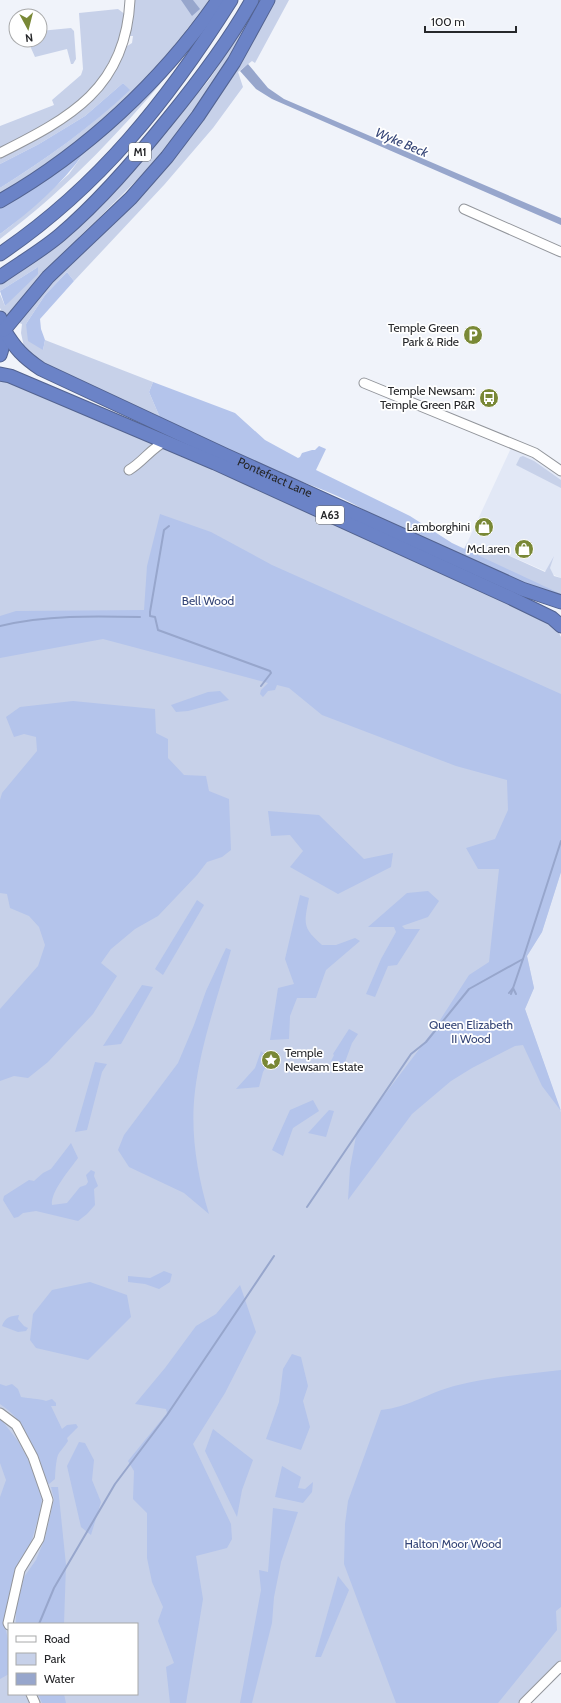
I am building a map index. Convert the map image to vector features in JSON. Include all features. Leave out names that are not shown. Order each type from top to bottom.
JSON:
[{"type":"highway","points":[[0,201],[49,170],[117,115],[172,59],[205,19],[218,0]]},
{"type":"highway","name":"M1","points":[[0,254],[56,211],[108,163],[129,140],[164,98],[194,58],[231,0]]},
{"type":"highway","name":"M1","points":[[0,277],[59,235],[110,186],[152,139],[206,73],[252,0]]},
{"type":"highway","name":"M1","points":[[2,324],[22,306],[48,277],[131,198],[154,173],[198,116],[216,89],[247,40],[268,0]]},
{"type":"highway","name":"M1","points":[[18,352],[15,335],[22,306]]},
{"type":"highway","points":[[0,356],[4,342],[2,324]]},
{"type":"highway","name":"Pontefract Lane","points":[[2,324],[18,352],[26,360],[41,369],[225,455],[522,589],[561,602]]},
{"type":"highway","name":"Pontefract Lane","points":[[0,374],[10,376],[151,434],[511,598],[552,618],[561,626]]},
{"type":"street","points":[[0,153],[49,128],[74,111],[102,84],[113,68],[123,42],[130,0]]},
{"type":"street","points":[[464,209],[561,252]]},
{"type":"street","points":[[364,384],[535,453],[561,471]]},
{"type":"street","points":[[150,452],[151,434]]},
{"type":"street","points":[[129,470],[136,466],[150,452],[166,441]]},
{"type":"street","points":[[0,1413],[16,1426],[33,1457],[48,1500],[39,1539],[20,1570],[8,1623]]},
{"type":"street","points":[[524,1703],[561,1666]]},
{"type":"shaded area","points":[[511,448],[534,458],[561,477],[561,578],[501,552],[498,556],[467,543]]},
{"type":"shaded area","points":[[561,872],[561,1112],[525,1009],[534,988],[527,956],[542,932]]},
{"type":"green space","points":[[134,0],[209,0],[156,67],[111,113],[72,145],[0,194],[0,188],[34,166],[83,130],[129,90],[123,83],[85,116],[39,144],[0,164],[0,157],[44,134],[79,112],[96,96],[108,81],[124,48],[132,43],[133,36],[128,36]]},
{"type":"green space","points":[[262,0],[228,62],[202,101],[173,139],[139,178],[79,237],[80,238],[6,319],[0,308],[0,294],[5,306],[38,267],[0,291],[0,284],[33,259],[151,150],[209,80]]},
{"type":"green space","points":[[273,0],[289,0],[255,63],[252,61],[238,72],[243,87],[213,128],[164,185],[74,281],[67,272],[45,295],[26,324],[43,350],[45,340],[153,382],[149,392],[161,420],[39,363],[24,347],[21,333],[22,324],[19,323],[21,318],[43,292],[127,211],[168,166]]},
{"type":"green space","points":[[118,9],[126,15],[112,57],[97,81],[88,92],[78,103],[66,112],[0,150],[0,126],[54,105],[52,100],[81,75],[83,69],[79,13]]},
{"type":"green space","points":[[71,28],[74,31],[76,59],[73,64],[71,64],[67,49],[35,57],[31,48],[48,48],[48,30]]},
{"type":"green space","points":[[182,58],[140,108],[74,176],[26,219],[0,239],[0,234],[69,174],[84,153],[0,208],[0,204]]},
{"type":"green space","points":[[123,83],[130,90],[115,104],[51,154],[0,188],[0,164],[39,144],[85,116]]},
{"type":"green space","points":[[82,151],[84,153],[66,176],[23,216],[0,234],[0,208],[47,177]]},
{"type":"green space","points":[[38,267],[38,274],[5,306],[0,291]]},
{"type":"green space","points":[[67,272],[74,281],[40,319],[41,329],[45,340],[43,350],[28,341],[26,324],[45,295]]},
{"type":"green space","name":"Temple Newsam Estate","points":[[0,378],[17,380],[543,618],[558,631],[561,637],[561,872],[542,932],[527,956],[534,988],[525,1009],[561,1112],[561,1660],[519,1703],[0,1703]]},
{"type":"green space","points":[[153,382],[235,413],[265,440],[298,458],[302,453],[315,450],[319,446],[326,449],[316,470],[410,516],[452,543],[561,594],[561,597],[528,585],[369,513],[314,486],[279,473],[161,420],[149,392]]},
{"type":"green space","points":[[523,456],[534,461],[561,480],[561,488],[516,465],[520,457]]},
{"type":"green space","name":"Bell Wood","points":[[160,514],[211,532],[272,565],[561,694],[561,872],[542,932],[527,956],[534,988],[525,1009],[561,1111],[542,1086],[523,1045],[515,1046],[472,1068],[451,1081],[412,1114],[348,1200],[350,1168],[357,1131],[433,1031],[469,975],[489,962],[499,869],[478,869],[466,848],[495,839],[508,810],[507,780],[456,766],[322,715],[289,688],[277,685],[275,690],[268,691],[263,697],[260,694],[261,690],[268,683],[103,639],[0,658],[0,616],[16,611],[144,610],[147,566]]},
{"type":"green space","points":[[467,543],[498,555],[501,552],[545,572],[554,556],[550,568],[554,576],[561,578],[561,599],[461,555]]},
{"type":"green space","points":[[220,691],[229,700],[188,711],[176,712],[171,705],[208,692]]},
{"type":"green space","points":[[73,701],[155,709],[156,733],[168,739],[168,758],[184,775],[206,776],[209,791],[229,799],[231,850],[222,857],[207,862],[197,875],[158,916],[135,929],[111,949],[101,963],[117,976],[93,1014],[48,1062],[28,1078],[14,1076],[0,1081],[0,1009],[38,966],[45,945],[39,927],[29,916],[10,908],[7,894],[0,893],[0,800],[2,793],[37,751],[36,737],[24,734],[14,737],[6,717],[20,707]]},
{"type":"green space","points":[[268,811],[319,815],[364,859],[393,853],[391,867],[338,894],[290,867],[303,851],[290,835],[271,836]]},
{"type":"green space","points":[[428,891],[439,901],[428,917],[402,926],[405,929],[420,929],[397,965],[388,966],[375,997],[366,994],[381,959],[396,932],[394,927],[368,927],[407,893]]},
{"type":"green space","points":[[300,895],[309,898],[306,924],[311,934],[322,945],[336,945],[355,938],[360,941],[326,970],[316,998],[297,998],[290,1016],[289,1039],[270,1040],[278,988],[294,984],[285,959]]},
{"type":"green space","points":[[197,900],[204,905],[163,975],[155,969]]},
{"type":"green space","points":[[226,948],[231,950],[201,1055],[194,1106],[193,1122],[198,1168],[209,1214],[184,1193],[129,1167],[118,1150],[124,1135],[178,1063],[206,991]]},
{"type":"green space","points":[[142,985],[153,987],[121,1044],[103,1046]]},
{"type":"green space","points":[[349,1029],[358,1034],[352,1043],[345,1062],[339,1068],[334,1067],[331,1061],[334,1055],[333,1054]]},
{"type":"green space","points":[[261,1051],[270,1059],[263,1072],[259,1087],[236,1089],[255,1068]]},
{"type":"green space","points":[[95,1062],[107,1064],[102,1072],[87,1130],[75,1132]]},
{"type":"green space","points":[[313,1100],[319,1111],[293,1128],[283,1156],[272,1150],[290,1110]]},
{"type":"green space","points":[[329,1110],[334,1111],[326,1137],[308,1133]]},
{"type":"green space","points":[[71,1143],[78,1158],[54,1194],[52,1205],[67,1203],[80,1187],[86,1185],[88,1182],[86,1175],[91,1170],[95,1172],[94,1176],[98,1186],[94,1189],[95,1205],[78,1221],[36,1211],[23,1213],[14,1218],[3,1200],[4,1196],[29,1180],[34,1181],[43,1173],[51,1169]]},
{"type":"green space","points":[[164,1271],[172,1274],[170,1282],[159,1289],[145,1284],[128,1282],[128,1276],[150,1278]]},
{"type":"green space","points":[[90,1282],[127,1295],[131,1317],[88,1360],[36,1348],[30,1340],[33,1314],[52,1290]]},
{"type":"green space","points":[[240,1285],[256,1332],[225,1393],[193,1444],[231,1524],[232,1539],[227,1548],[196,1556],[203,1599],[186,1703],[170,1703],[166,1667],[174,1663],[158,1621],[163,1607],[152,1582],[147,1558],[147,1513],[133,1499],[134,1471],[128,1461],[167,1413],[166,1409],[135,1404],[165,1368],[196,1326],[216,1314]]},
{"type":"green space","points":[[19,1315],[18,1319],[28,1328],[26,1331],[18,1332],[2,1326],[9,1318]]},
{"type":"green space","points":[[292,1354],[301,1357],[308,1386],[303,1401],[310,1427],[301,1450],[266,1439],[279,1402],[283,1369]]},
{"type":"green space","name":"Halton Moor Wood","points":[[561,1370],[561,1607],[556,1611],[557,1630],[498,1703],[396,1703],[344,1564],[345,1524],[348,1501],[381,1410],[401,1406],[445,1389],[467,1383],[508,1376]]},
{"type":"green space","points":[[0,1384],[6,1386],[12,1384],[18,1389],[21,1397],[46,1401],[52,1399],[56,1403],[56,1406],[51,1406],[62,1429],[67,1425],[76,1424],[78,1427],[67,1438],[68,1441],[58,1455],[55,1479],[49,1484],[46,1482],[24,1430],[10,1412],[0,1404]]},
{"type":"green space","points":[[0,1418],[18,1441],[29,1461],[42,1497],[40,1512],[31,1543],[15,1569],[6,1612],[5,1627],[8,1639],[8,1675],[0,1679],[0,1497],[6,1480],[0,1463]]},
{"type":"green space","points":[[213,1429],[253,1460],[242,1490],[237,1517],[205,1451]]},
{"type":"green space","points":[[79,1442],[85,1443],[94,1460],[92,1480],[101,1502],[91,1535],[81,1527],[67,1466]]},
{"type":"green space","points":[[282,1466],[301,1477],[298,1488],[305,1489],[313,1482],[312,1492],[303,1503],[275,1497]]},
{"type":"green space","points":[[51,1487],[58,1487],[66,1565],[64,1623],[16,1623],[16,1608],[24,1577],[36,1560],[45,1538],[54,1499]]},
{"type":"green space","points":[[273,1508],[298,1512],[281,1562],[274,1597],[272,1623],[252,1703],[240,1703],[261,1590],[259,1570],[268,1572]]},
{"type":"green space","points":[[338,1576],[349,1590],[321,1657],[315,1657]]},
{"type":"green space","points":[[38,1695],[64,1695],[66,1703],[42,1703]]},
{"type":"water","points":[[181,0],[193,0],[200,9],[192,16]]},
{"type":"water","points":[[248,64],[268,88],[284,99],[561,218],[561,225],[272,99],[256,89],[240,71]]},
{"type":"waterway","points":[[169,526],[164,530],[150,612],[150,616],[155,617],[158,630],[270,671],[271,673],[261,686]]},
{"type":"waterway","points":[[0,626],[17,622],[52,618],[140,617]]},
{"type":"waterway","points":[[307,1207],[411,1054],[426,1042],[469,989],[523,959],[561,841]]},
{"type":"waterway","points":[[511,994],[523,959]]},
{"type":"waterway","points":[[509,993],[513,988],[516,994]]},
{"type":"waterway","points":[[39,1623],[54,1588],[115,1484],[167,1415],[274,1256]]},
{"type":"place","name":"Temple Green Park & Ride","points":[[473,335]]},
{"type":"place","name":"Temple Newsam: Temple Green P&R","points":[[489,398]]},
{"type":"place","name":"Lamborghini","points":[[484,527]]},
{"type":"place","name":"McLaren","points":[[524,549]]},
{"type":"place","name":"Temple Newsam Estate","points":[[271,1060]]},
{"type":"water label","name":"Wyke Beck","points":[[402,142]]},
{"type":"park label","name":"Queen Elizabeth II Wood","points":[[471,1032]]}]
